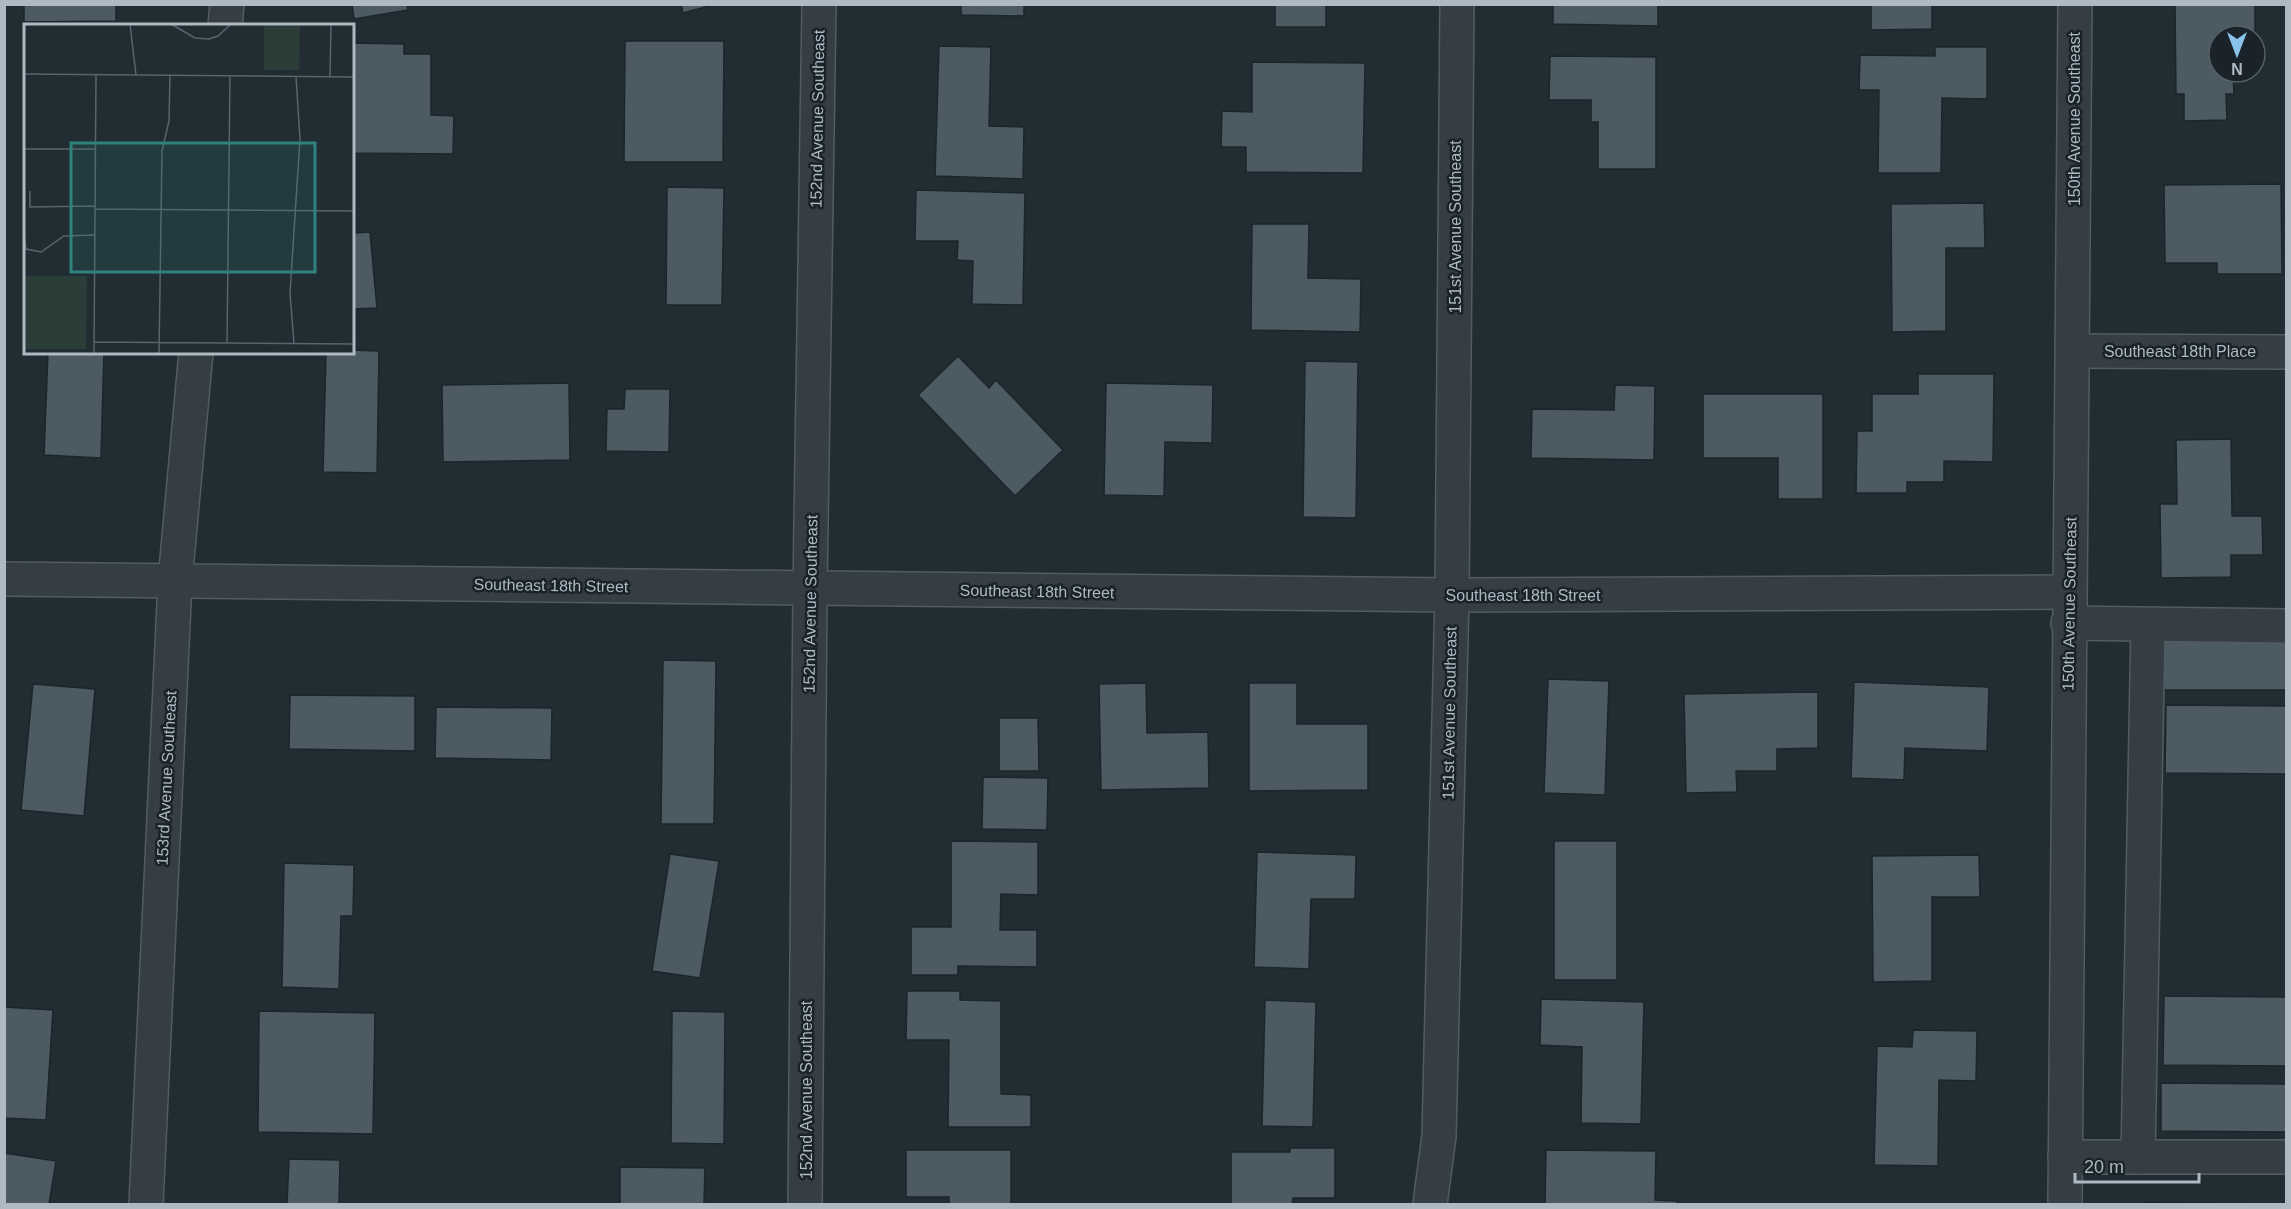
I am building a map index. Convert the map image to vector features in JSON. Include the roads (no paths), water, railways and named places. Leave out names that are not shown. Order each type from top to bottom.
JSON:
[{"type":"street","points":[[225,24],[227,4]]},
{"type":"street","name":"152nd Avenue Southeast","points":[[805,1204],[810,588],[819,4]]},
{"type":"street","name":"151st Avenue Southeast","points":[[1430,1204],[1439,1136],[1452,595],[1457,4]]},
{"type":"street","name":"150th Avenue Southeast","points":[[2065,1204],[2075,4]]},
{"type":"street","name":"Southeast 18th Place","points":[[2073,351],[2286,352]]},
{"type":"street","name":"153rd Avenue Southeast","points":[[146,1204],[176,581],[196,354]]},
{"type":"street","name":"Southeast 18th Street","points":[[4,579],[1452,595],[2069,608],[2148,625],[2286,626]]},
{"type":"street","points":[[2138,1157],[2148,625]]},
{"type":"street","points":[[2065,1157],[2286,1157]]}]
